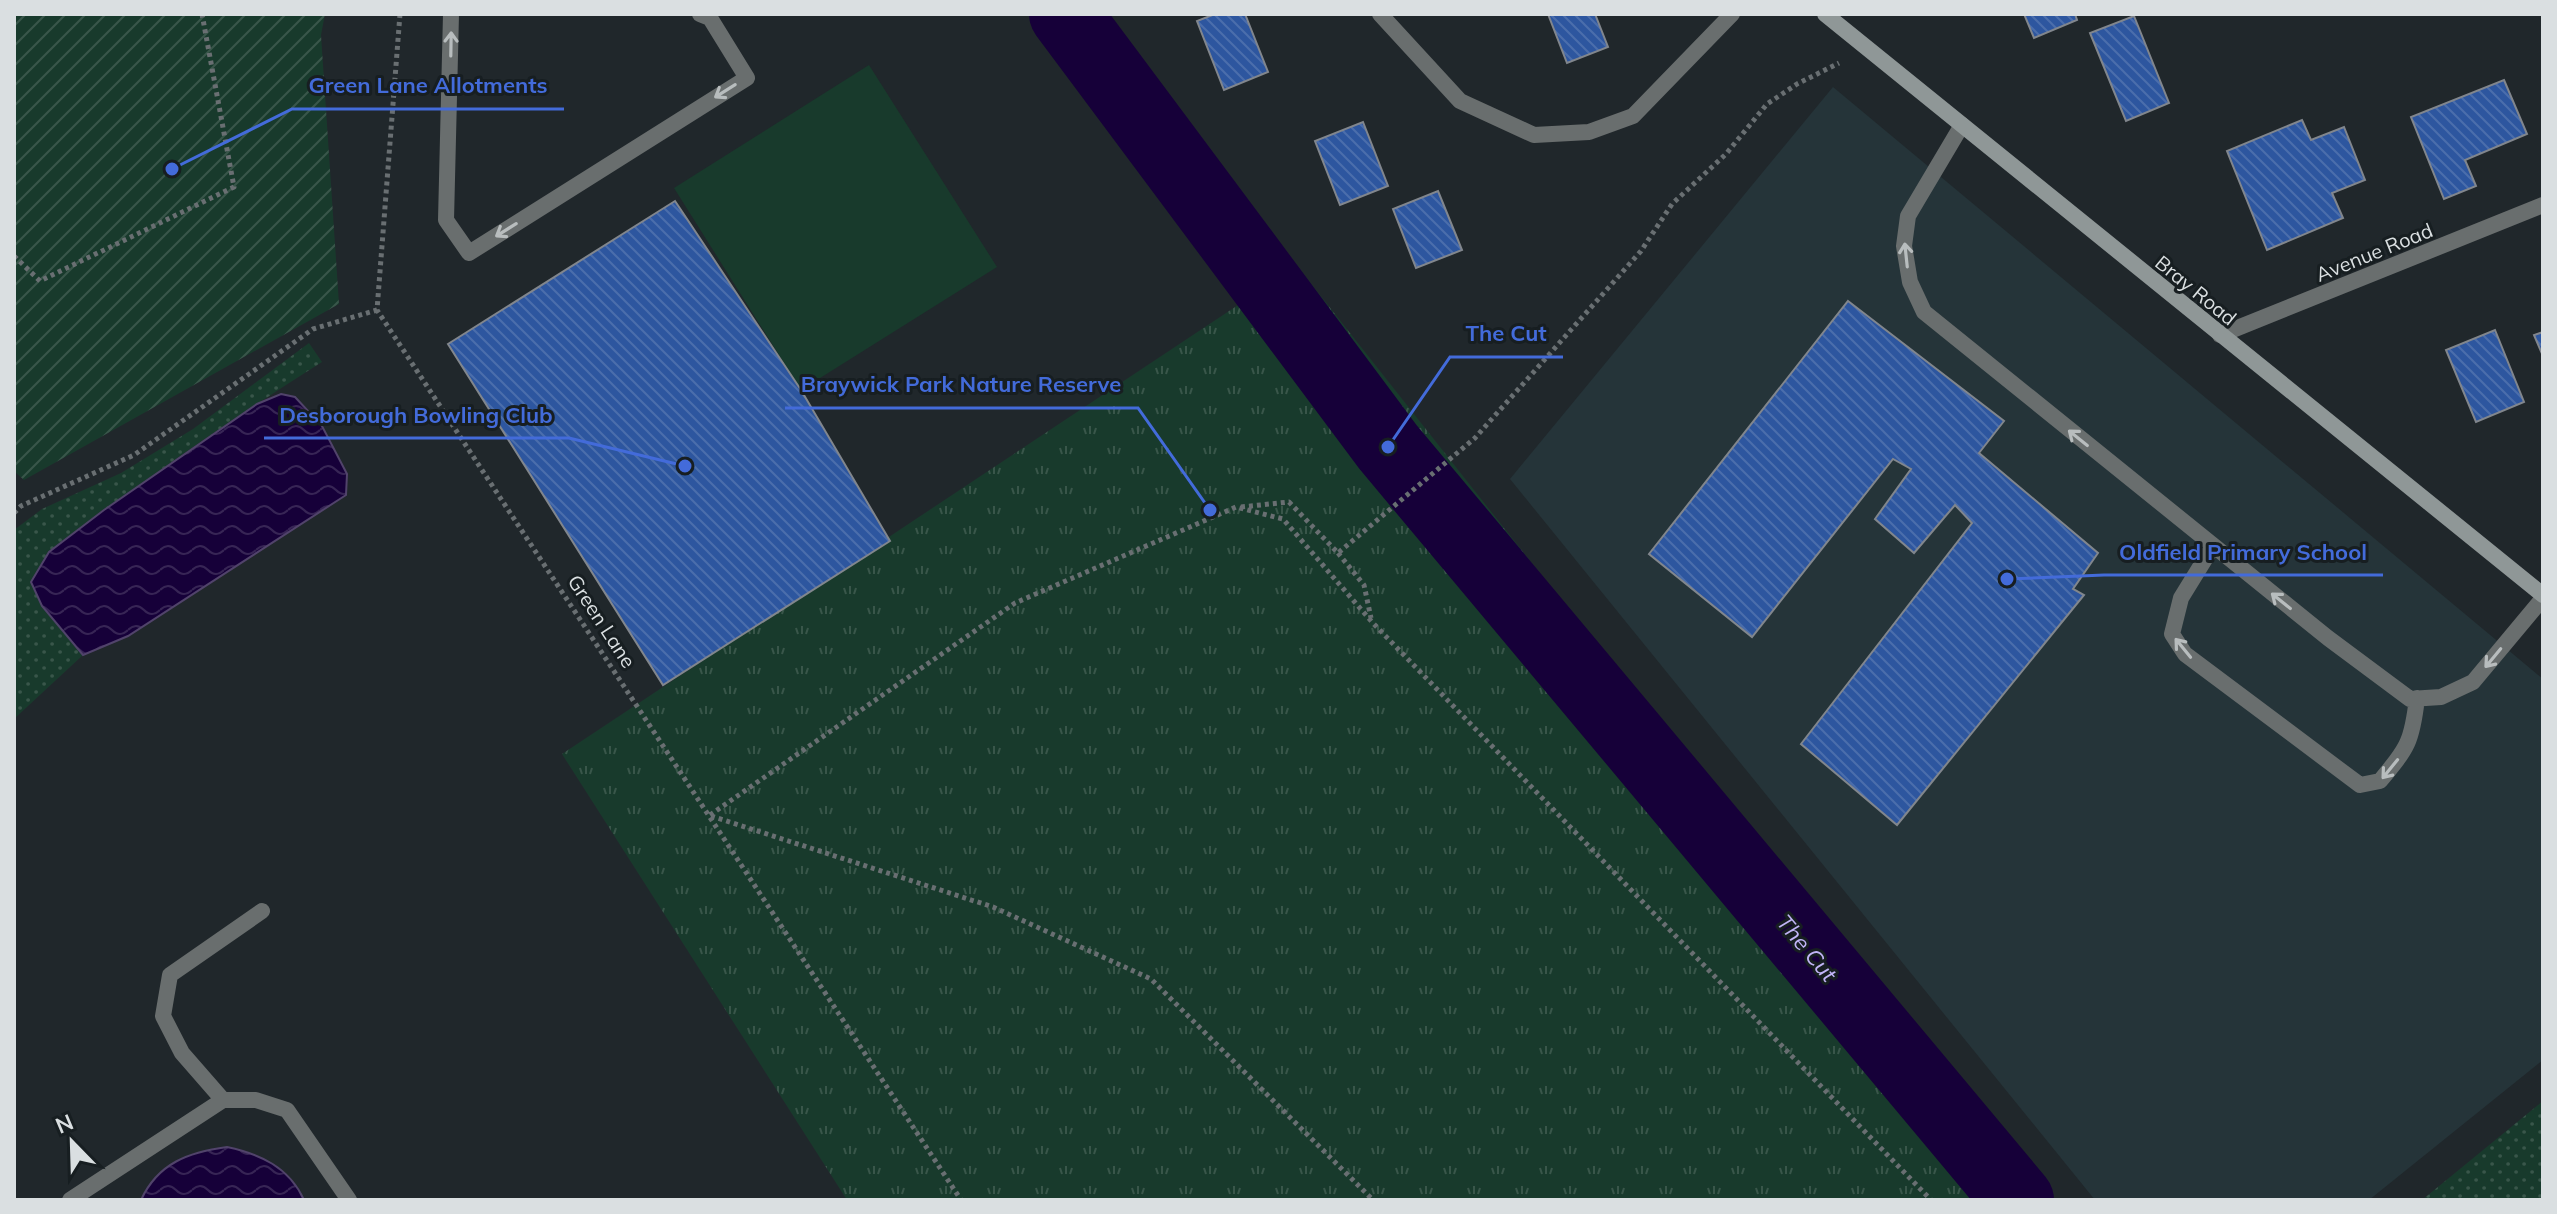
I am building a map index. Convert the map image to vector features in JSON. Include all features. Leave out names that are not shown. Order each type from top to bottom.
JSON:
[{"type":"main road","name":"Bray Road","points":[[1825,14],[2543,596]]},
{"type":"street","points":[[451,14],[446,220],[469,253],[747,78],[710,18],[700,14]]},
{"type":"street","points":[[1380,14],[1460,101],[1534,135],[1589,132],[1633,116],[1732,14]]},
{"type":"street","points":[[1962,125],[1908,216],[1904,246],[1910,282],[1924,312],[2328,638],[2410,699],[2441,697],[2473,682],[2543,596]]},
{"type":"street","name":"Avenue Road","points":[[2220,335],[2543,205]]},
{"type":"street","points":[[2213,546],[2181,598],[2172,634],[2185,654],[2360,785],[2380,781],[2403,753],[2413,735],[2417,698]]},
{"type":"street","points":[[223,1100],[182,1053],[163,1016],[170,975],[262,911]]},
{"type":"street","points":[[70,1200],[223,1100],[256,1100],[287,1110],[349,1200]]},
{"type":"path","points":[[14,256],[40,281],[234,187],[202,14]]},
{"type":"path","points":[[14,513],[21,506],[134,455],[313,329],[377,310],[400,14]]},
{"type":"path","points":[[1338,553],[1475,438],[1641,251],[1672,204],[1726,154],[1767,104],[1866,47]]},
{"type":"path","name":"Green Lane","points":[[377,310],[961,1200]]},
{"type":"path","points":[[710,815],[1015,603],[1236,507],[1289,502],[1364,585],[1372,622]]},
{"type":"path","points":[[1236,507],[1283,519],[1372,622],[1931,1200]]},
{"type":"path","points":[[710,815],[993,907],[1151,979],[1373,1200]]},
{"type":"shaded area","points":[[1833,87],[2543,679],[2543,1060],[2369,1200],[2095,1200],[1510,479]]},
{"type":"green space","points":[[14,14],[325,14],[321,35],[339,304],[24,480],[14,471]]},
{"type":"green space","points":[[869,65],[997,267],[801,390],[674,188]]},
{"type":"green space","points":[[1297,266],[2035,1200],[847,1200],[562,754]]},
{"type":"green space","points":[[309,343],[322,362],[184,454],[49,552],[42,606],[83,655],[14,719],[14,530],[42,509],[121,473],[193,429]]},
{"type":"green space","points":[[2543,1101],[2543,1200],[2422,1200]]},
{"type":"water","points":[[281,394],[295,397],[322,426],[347,474],[346,495],[128,636],[83,655],[42,606],[31,582],[49,552],[257,404]]},
{"type":"water","points":[[227,1147],[272,1164],[290,1179],[304,1200],[141,1200],[148,1187],[166,1168],[188,1156]]},
{"type":"building","points":[[1215,14],[1245,14],[1268,72],[1224,90],[1197,21]]},
{"type":"building","points":[[1548,14],[1595,14],[1608,47],[1567,63]]},
{"type":"building","points":[[2024,14],[2075,14],[2077,20],[2034,38]]},
{"type":"building","points":[[2134,16],[2169,103],[2126,121],[2090,33]]},
{"type":"building","points":[[2504,80],[2527,134],[2465,160],[2476,186],[2444,199],[2411,117]]},
{"type":"building","points":[[2302,120],[2311,140],[2344,127],[2365,180],[2332,193],[2343,218],[2267,250],[2227,151]]},
{"type":"building","points":[[1363,122],[1388,186],[1340,205],[1315,141]]},
{"type":"building","points":[[1438,191],[1462,250],[1416,268],[1393,209]]},
{"type":"building","points":[[675,201],[801,390],[890,541],[663,685],[448,344]]},
{"type":"building","points":[[1848,301],[2004,421],[1979,453],[2098,553],[2073,589],[2084,595],[1897,825],[1801,744],[1972,523],[1955,505],[1914,553],[1875,519],[1911,469],[1893,459],[1752,637],[1649,554]]},
{"type":"building","points":[[2495,330],[2524,402],[2476,422],[2446,350]]},
{"type":"building","points":[[2543,332],[2543,356],[2534,335]]},
{"type":"waterway","name":"The Cut","points":[[1065,14],[1388,447],[2018,1200]]},
{"type":"place","name":"Green Lane Allotments","points":[[172,169]]},
{"type":"place","name":"The Cut","points":[[1388,447]]},
{"type":"place","name":"Desborough Bowling Club","points":[[685,466]]},
{"type":"place","name":"Braywick Park Nature Reserve","points":[[1210,510]]},
{"type":"place","name":"Oldfield Primary School","points":[[2007,579]]}]
